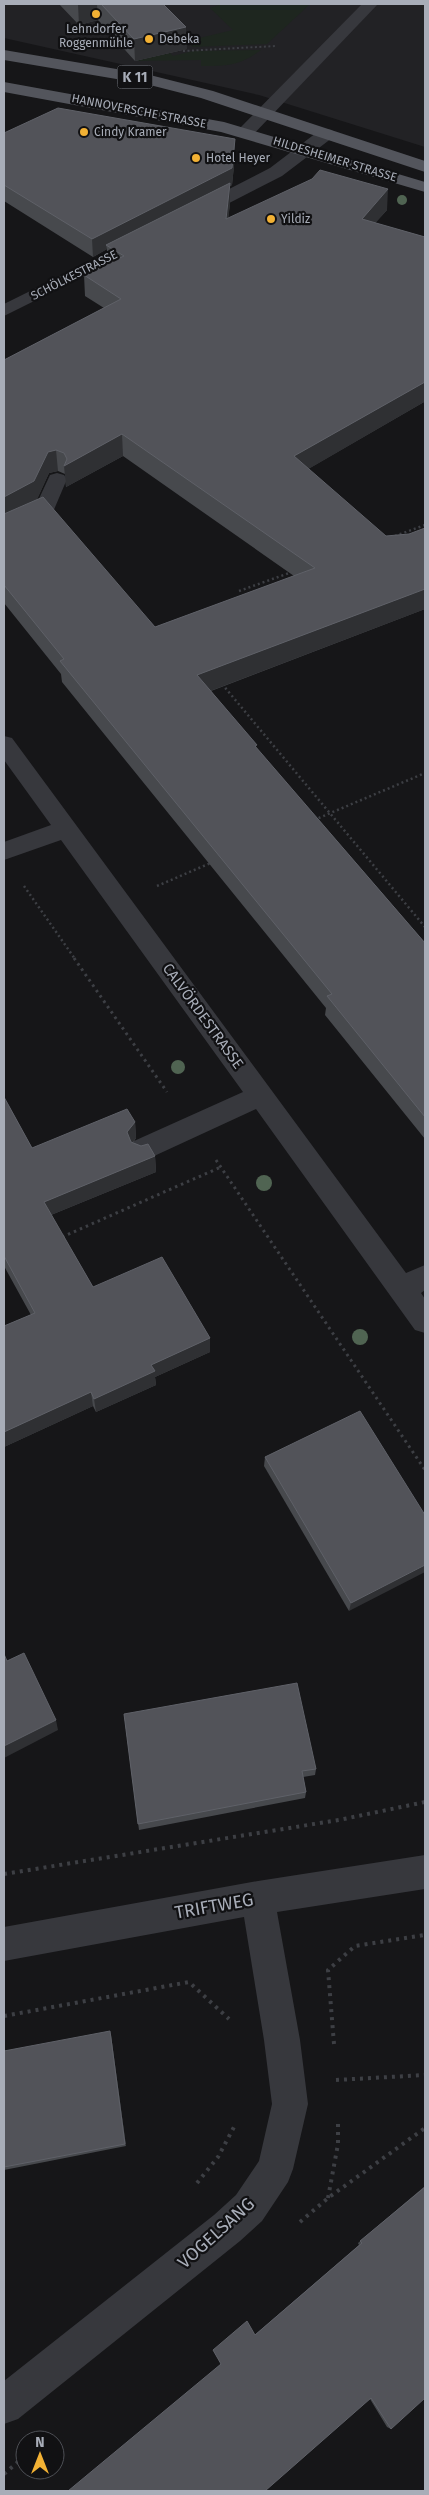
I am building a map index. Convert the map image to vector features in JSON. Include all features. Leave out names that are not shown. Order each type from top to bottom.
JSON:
[{"type":"main road","name":"HANNOVERSCHE STRASSE","points":[[4,56],[159,82],[264,112]]},
{"type":"main road","name":"HANNOVERSCHE STRASSE","points":[[4,87],[165,115],[245,133]]},
{"type":"main road","name":"HILDESHEIMER STRASSE","points":[[264,112],[425,167]]},
{"type":"main road","name":"HILDESHEIMER STRASSE","points":[[245,133],[425,187]]},
{"type":"street","points":[[245,133],[370,4]]},
{"type":"street","points":[[182,220],[276,172],[326,134]]},
{"type":"street","name":"SCHÖLKESTRASSE","points":[[4,311],[156,233]]},
{"type":"street","points":[[4,529],[46,507],[57,480]]},
{"type":"street","name":"CALVÖRDESTRASSE","points":[[4,744],[260,1095],[414,1283],[425,1321]]},
{"type":"street","points":[[4,851],[66,829]]},
{"type":"street","points":[[143,1149],[260,1095]]},
{"type":"street","name":"TRIFTWEG","points":[[4,1944],[258,1898],[425,1872]]},
{"type":"street","name":"VOGELSANG","points":[[4,2406],[227,2228],[249,2208],[275,2170],[290,2104],[282,2040],[258,1898]]},
{"type":"path","points":[[178,52],[190,49],[277,46]]},
{"type":"path","points":[[388,538],[425,525]]},
{"type":"path","points":[[239,591],[295,572]]},
{"type":"path","points":[[222,683],[329,814],[425,927]]},
{"type":"path","points":[[311,821],[425,773]]},
{"type":"path","points":[[120,902],[220,860]]},
{"type":"path","points":[[58,1238],[221,1166]]},
{"type":"path","points":[[4,1874],[339,1820],[425,1802]]},
{"type":"path","points":[[328,1970],[355,1946],[425,1935]]},
{"type":"path","points":[[4,2016],[189,1982],[225,2014],[234,2027]]},
{"type":"path","points":[[336,2080],[425,2075]]},
{"type":"path","points":[[198,2183],[218,2157],[238,2121]]},
{"type":"path","points":[[328,2198],[425,2128]]},
{"type":"path","points":[[4,2474],[15,2465]]},
{"type":"shaded area","points":[[4,4],[425,4],[425,147],[259,95],[4,38]]},
{"type":"shaded area","points":[[222,4],[309,5],[267,44],[193,47],[187,41],[233,30],[210,8]]},
{"type":"shaded area","points":[[261,50],[239,62],[226,65],[201,66],[201,60],[135,61],[170,53],[173,56],[193,51]]},
{"type":"building","points":[[101,4],[163,4],[186,27],[134,39]]},
{"type":"building","points":[[58,108],[235,139],[232,168],[92,239],[4,185],[4,133]]},
{"type":"building","points":[[320,170],[388,189],[362,219],[425,237],[425,382],[294,456],[386,536],[409,534],[425,528],[425,589],[197,675],[257,745],[255,746],[425,943],[425,1117],[327,996],[332,994],[60,661],[64,659],[4,585],[4,514],[43,497],[155,627],[315,568],[122,434],[64,466],[67,459],[64,453],[56,450],[48,452],[34,481],[4,497],[4,360],[121,299],[84,275],[124,256],[106,245],[230,183],[226,219],[312,179]]},
{"type":"building","points":[[4,1097],[32,1148],[127,1109],[135,1122],[127,1132],[131,1142],[141,1146],[148,1144],[155,1156],[44,1202],[93,1287],[162,1257],[210,1338],[151,1365],[155,1371],[94,1399],[91,1392],[4,1432],[4,1326],[35,1313],[4,1256]]},
{"type":"building","points":[[360,1411],[425,1515],[425,1565],[351,1603],[265,1457]]},
{"type":"building","points":[[24,1653],[56,1720],[4,1746],[4,1654],[7,1661]]},
{"type":"building","points":[[297,1683],[316,1769],[302,1771],[306,1792],[138,1824],[124,1714]]},
{"type":"building","points":[[110,2031],[125,2144],[4,2167],[4,2051]]},
{"type":"building","points":[[425,2187],[425,2398],[391,2429],[371,2398],[265,2491],[68,2491],[221,2364],[213,2350],[247,2321],[255,2335],[362,2243],[360,2241]]},
{"type":"place","name":"Lehndorfer Roggenmühle","points":[[96,14]]},
{"type":"place","name":"Debeka","points":[[149,39]]},
{"type":"place","name":"Cindy Kramer","points":[[84,132]]},
{"type":"place","name":"Hotel Heyer","points":[[196,158]]},
{"type":"place","name":"Yildiz","points":[[271,219]]}]
